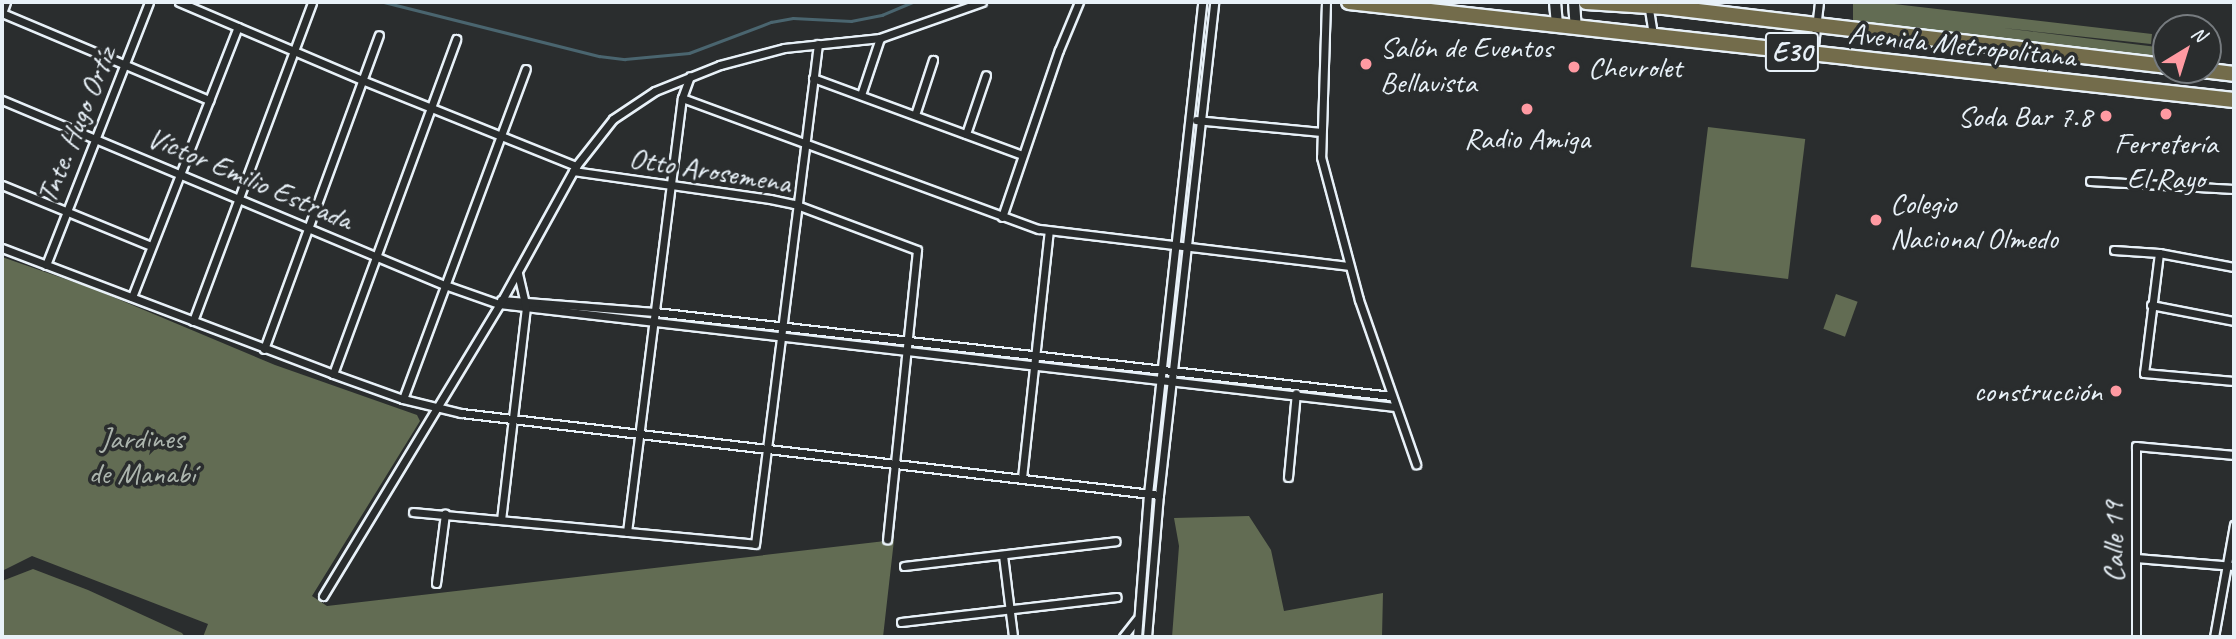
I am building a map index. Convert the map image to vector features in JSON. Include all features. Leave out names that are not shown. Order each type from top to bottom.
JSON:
[{"type":"highway","name":"Avenida Metropolitana","points":[[1349,2],[2234,100]]},
{"type":"highway","name":"E30","points":[[1586,2],[1648,5]]},
{"type":"highway","name":"Avenida Metropolitana","points":[[1648,5],[2152,64]]},
{"type":"street","points":[[6,2],[2,13],[209,100]]},
{"type":"street","name":"Tnte. Hugo Ortíz","points":[[46,265],[149,2]]},
{"type":"street","name":"Otto Arosemena","points":[[179,2],[574,169],[770,199],[917,250],[907,341]]},
{"type":"street","points":[[193,321],[312,2]]},
{"type":"street","points":[[323,596],[501,302],[574,169],[602,131],[625,110],[691,75],[760,53],[880,38],[982,2]]},
{"type":"street","points":[[1002,217],[1079,2]]},
{"type":"street","points":[[1137,637],[1148,494],[1202,2]]},
{"type":"street","points":[[1147,637],[1159,495],[1214,2]]},
{"type":"street","points":[[1326,2],[1320,132],[1325,174],[1349,266],[1416,464]]},
{"type":"street","points":[[1555,2],[1556,25]]},
{"type":"street","points":[[1574,2],[1576,28]]},
{"type":"street","points":[[1812,55],[1819,2]]},
{"type":"street","points":[[1648,5],[1653,37]]},
{"type":"street","points":[[132,297],[238,27]]},
{"type":"street","points":[[264,349],[379,35]]},
{"type":"street","points":[[334,374],[456,38]]},
{"type":"street","points":[[861,95],[880,38]]},
{"type":"street","points":[[413,512],[755,544],[818,44]]},
{"type":"street","points":[[915,115],[933,60]]},
{"type":"street","points":[[403,399],[526,69]]},
{"type":"street","points":[[627,532],[681,98],[691,75]]},
{"type":"street","points":[[966,134],[986,75]]},
{"type":"street","points":[[813,78],[1022,155]]},
{"type":"street","points":[[681,98],[1002,217],[1049,231],[1349,266]]},
{"type":"street","name":"Víctor Emilio Estrada","points":[[2,100],[480,299],[527,304]]},
{"type":"street","points":[[1188,119],[1320,132]]},
{"type":"street","points":[[2090,181],[2234,189]]},
{"type":"street","points":[[2,185],[151,246]]},
{"type":"street","points":[[1021,478],[1049,231]]},
{"type":"street","points":[[2,248],[264,349],[403,399],[438,408],[1159,495]]},
{"type":"street","points":[[2114,250],[2159,253],[2234,267]]},
{"type":"street","points":[[2159,253],[2144,373],[2234,381]]},
{"type":"street","points":[[501,520],[527,304],[518,273]]},
{"type":"street","points":[[527,304],[655,312],[1391,396]]},
{"type":"street","points":[[527,304],[1160,382],[1395,407]]},
{"type":"street","points":[[2151,305],[2234,321]]},
{"type":"street","points":[[887,539],[907,341]]},
{"type":"street","points":[[1288,477],[1296,386]]},
{"type":"street","name":"Calle 19","points":[[2136,637],[2136,446],[2234,455]]},
{"type":"street","points":[[436,583],[445,514]]},
{"type":"street","points":[[2214,637],[2230,566],[2234,525]]},
{"type":"street","points":[[904,566],[1116,541]]},
{"type":"street","points":[[1003,555],[1013,637]]},
{"type":"street","points":[[2136,558],[2230,566]]},
{"type":"street","points":[[901,622],[1117,597]]},
{"type":"street","points":[[1123,637],[1138,617]]},
{"type":"green space","points":[[1853,2],[1877,2],[2152,34],[2151,44],[2003,28],[2152,46],[2152,58],[1853,23]]},
{"type":"green space","points":[[1708,127],[1805,139],[1788,279],[1691,267]]},
{"type":"green space","name":"Jardines de Manabí","points":[[2,257],[94,289],[275,365],[417,415],[420,421],[312,596],[327,606],[894,540],[883,637],[203,637],[208,624],[32,556],[2,571]]},
{"type":"green space","points":[[1836,294],[1858,302],[1845,337],[1823,329]]},
{"type":"green space","points":[[1249,516],[1271,550],[1284,611],[1383,593],[1382,637],[1172,637],[1179,546],[1174,518]]},
{"type":"green space","points":[[33,569],[88,590],[182,633],[185,637],[2,637],[2,581]]},
{"type":"waterway","points":[[384,2],[599,56],[625,59],[689,53],[771,22],[793,18],[851,21],[882,15],[913,2]]},
{"type":"place","name":"Salón de Eventos Bellavista","points":[[1366,64]]},
{"type":"place","name":"Chevrolet","points":[[1574,67]]},
{"type":"place","name":"Radio Amiga","points":[[1527,109]]},
{"type":"place","name":"Ferretería El Rayo","points":[[2166,114]]},
{"type":"place","name":"Soda Bar 7.8","points":[[2106,116]]},
{"type":"place","name":"Colegio Nacional Olmedo","points":[[1876,220]]},
{"type":"place","name":"construcción","points":[[2116,391]]}]
